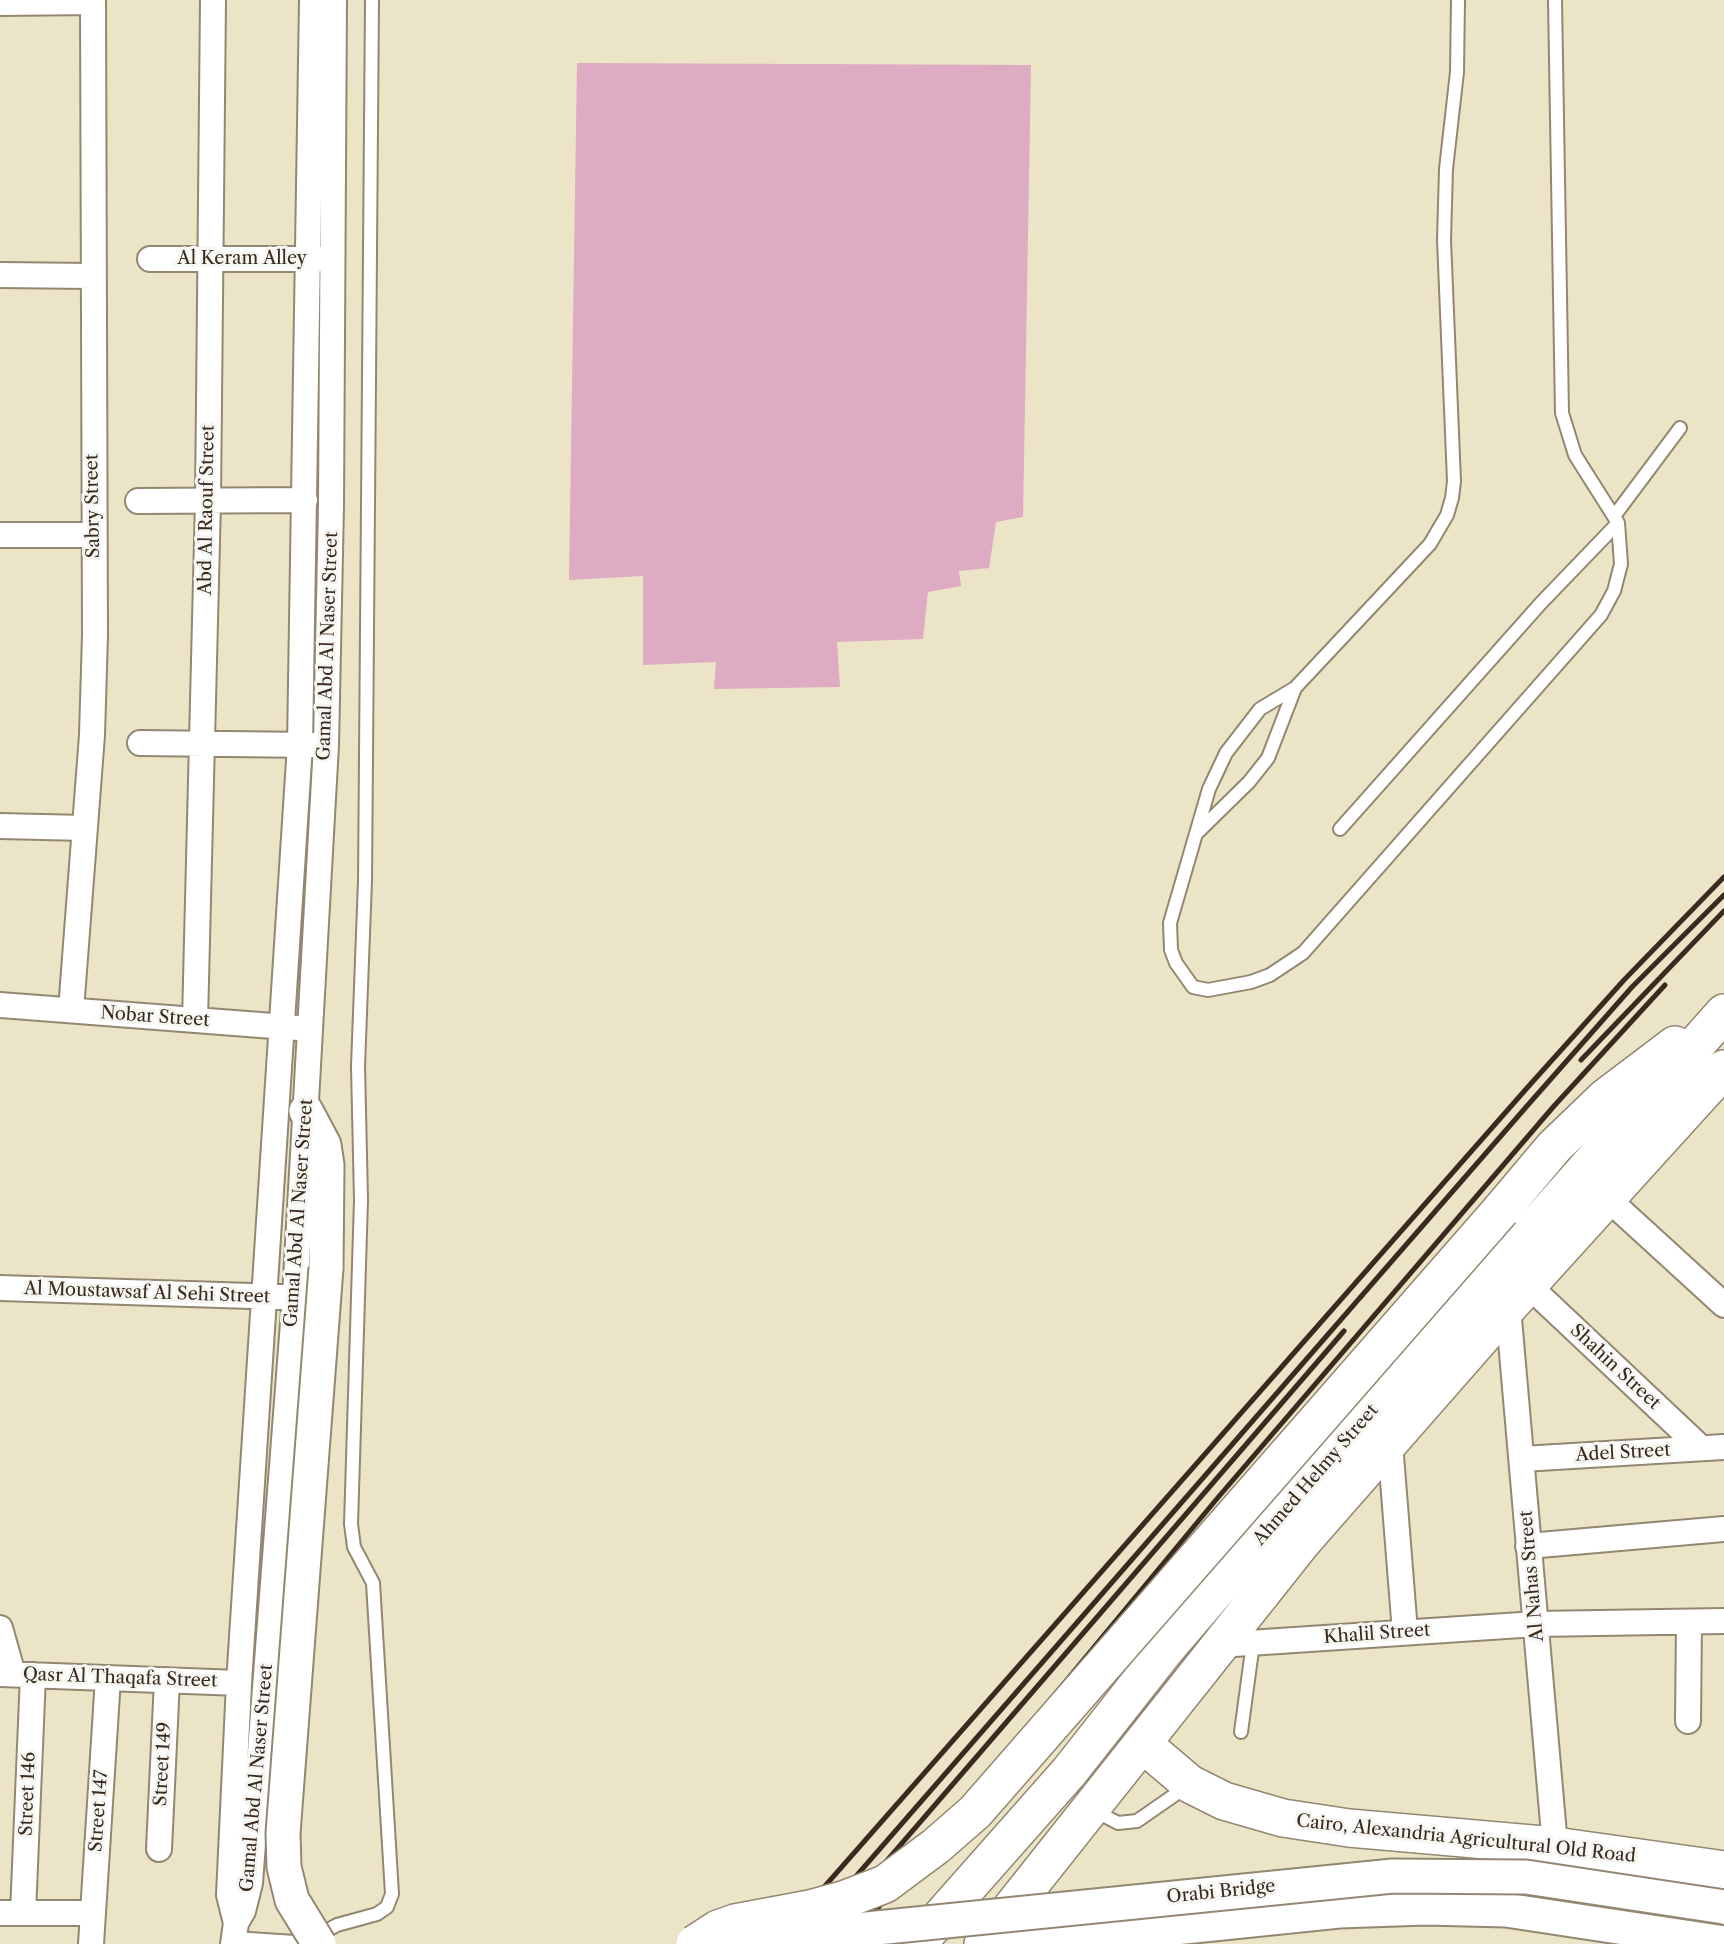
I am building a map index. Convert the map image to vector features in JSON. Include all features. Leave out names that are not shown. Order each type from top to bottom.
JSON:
[{"type":"main road","points":[[695,1944],[718,1929],[735,1923],[834,1903],[885,1884],[936,1846],[975,1812],[1554,1147],[1605,1098],[1661,1055],[1722,1015]]},
{"type":"main road","name":"Ahmed Helmy Street","points":[[917,1944],[1069,1772],[1165,1650],[1285,1510],[1722,1015]]},
{"type":"main road","name":"Ahmed Helmy Street","points":[[983,1944],[1144,1745],[1236,1644],[1302,1542],[1518,1296],[1724,1069]]},
{"type":"main road","points":[[306,1111],[324,1145],[327,1165],[326,1268],[283,1833],[284,1867],[292,1900],[319,1944]]},
{"type":"main road","name":"Cairo, Alexandria Agricultural Old Road","points":[[1144,1745],[1190,1784],[1224,1801],[1283,1818],[1349,1828],[1555,1846],[1724,1870]]},
{"type":"main road","name":"Orabi Bridge","points":[[718,1944],[1393,1877],[1526,1877],[1724,1908]]},
{"type":"main road","name":"Orabi Bridge","points":[[1021,1944],[1286,1916],[1426,1908],[1506,1910],[1724,1943]]},
{"type":"street","name":"Abd Al Raouf Street","points":[[195,1020],[208,501],[213,0]]},
{"type":"street","name":"Gamal Abd Al Naser Street","points":[[234,1935],[250,1883],[295,1297],[326,745],[321,259],[312,0]]},
{"type":"street","name":"Gamal Abd Al Naser Street","points":[[234,1935],[229,1895],[239,1683],[300,745],[305,500],[334,0]]},
{"type":"street","points":[[0,3],[93,1]]},
{"type":"street","name":"Sabry Street","points":[[71,1010],[92,735],[93,1]]},
{"type":"street","name":"Al Keram Alley","points":[[150,259],[321,259]]},
{"type":"street","points":[[0,275],[91,276]]},
{"type":"street","points":[[138,501],[305,500]]},
{"type":"street","points":[[0,535],[93,535]]},
{"type":"street","points":[[140,743],[326,745]]},
{"type":"street","points":[[0,825],[85,828]]},
{"type":"street","name":"Nobar Street","points":[[0,1005],[310,1028]]},
{"type":"street","points":[[1607,1198],[1724,1305]]},
{"type":"street","name":"Al Moustawsaf Al Sehi Street","points":[[0,1288],[295,1297]]},
{"type":"street","name":"Shahin Street","points":[[1518,1296],[1713,1448]]},
{"type":"street","name":"Al Nahas Street","points":[[1518,1296],[1522,1459],[1555,1846]]},
{"type":"street","points":[[1390,1443],[1405,1632]]},
{"type":"street","name":"Adel Street","points":[[1522,1459],[1713,1448]]},
{"type":"street","points":[[1528,1546],[1724,1529]]},
{"type":"street","name":"Khalil Street","points":[[1236,1644],[1536,1624],[1724,1621]]},
{"type":"street","points":[[1688,1721],[1689,1622]]},
{"type":"street","name":"Street 146","points":[[0,1628],[15,1674],[12,1913]]},
{"type":"street","name":"Qasr Al Thaqafa Street","points":[[15,1674],[239,1683]]},
{"type":"street","name":"Street 147","points":[[91,1944],[108,1678]]},
{"type":"street","name":"Street 149","points":[[159,1849],[167,1680]]},
{"type":"street","points":[[12,1913],[93,1913]]},
{"type":"lane","points":[[234,1935],[303,1941],[337,1925],[377,1914],[387,1907],[392,1894],[373,1583],[355,1547],[351,1524],[361,1200],[358,1066],[365,881],[372,0]]},
{"type":"lane","points":[[1458,0],[1457,72],[1446,169],[1444,240],[1454,481],[1452,498],[1447,515],[1430,544],[1295,688],[1260,709],[1226,753],[1209,789],[1170,923],[1171,950],[1181,972],[1193,987],[1208,990],[1251,982],[1287,965],[1317,939],[1601,615],[1619,578],[1622,550],[1616,519],[1575,455],[1562,413],[1555,0]]},
{"type":"lane","points":[[1340,829],[1616,519],[1680,428]]},
{"type":"lane","points":[[1196,834],[1249,782],[1268,758],[1295,688]]},
{"type":"lane","points":[[1236,1644],[1241,1732]]},
{"type":"lane","points":[[1092,1810],[1118,1822],[1137,1821],[1190,1784]]},
{"type":"building","points":[[577,63],[1031,65],[1023,517],[996,522],[989,568],[959,571],[961,586],[928,592],[923,639],[837,642],[840,687],[714,689],[716,662],[643,665],[643,576],[569,580]]},
{"type":"railway","points":[[774,1944],[1527,1088],[1624,980],[1724,877]]},
{"type":"railway","points":[[797,1944],[1632,987],[1724,895]]},
{"type":"railway","points":[[1581,1060],[1724,911]]},
{"type":"railway","points":[[848,1944],[1215,1501],[1554,1106],[1665,985]]},
{"type":"railway","points":[[815,1944],[1344,1331]]}]
